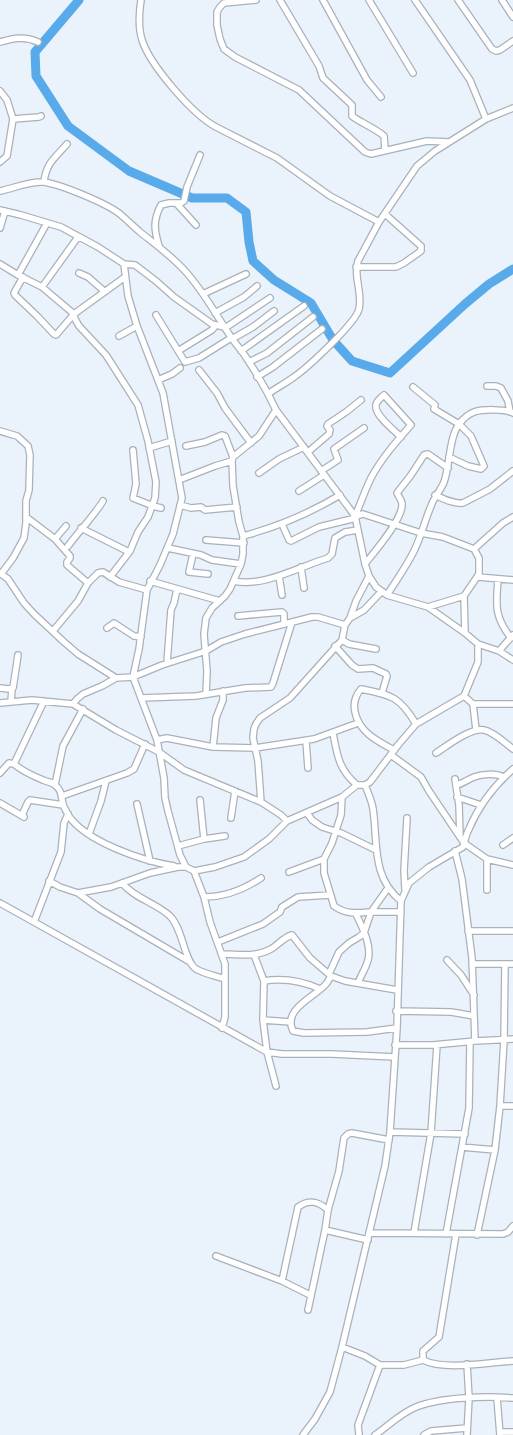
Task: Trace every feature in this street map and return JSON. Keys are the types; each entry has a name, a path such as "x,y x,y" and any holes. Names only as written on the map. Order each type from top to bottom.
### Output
{"street":[{"path":"141,0 139,28 147,53 195,112 216,127 277,158 330,196 379,222"},
{"path":"256,0 224,4 220,7 217,12 217,25 224,49 235,57 299,90 365,152 371,154 427,141 449,142"},
{"path":"280,0 319,66 323,78 352,105 352,116 384,136 384,150"},
{"path":"322,0 367,80 381,97"},
{"path":"369,0 412,73"},
{"path":"414,0 470,80 486,119"},
{"path":"458,0 492,49 496,51 500,50 513,41"},
{"path":"502,0 513,17"},
{"path":"0,42 21,37 31,38 38,42"},
{"path":"0,91 7,100 13,119 7,156 0,162"},
{"path":"268,394 295,377 330,346 353,321 359,311 360,305 356,267 379,222 417,166 435,151 486,119 513,108"},
{"path":"13,119 41,116"},
{"path":"44,182 45,171 48,166 67,144"},
{"path":"159,246 154,222 157,212 161,205 169,203 181,204 184,201 187,187 200,155"},
{"path":"0,191 25,183 44,182 68,190 102,203 119,213 159,246 186,271 203,294 249,362 276,410 355,517 369,576 376,587 387,595 428,607 478,644 499,651 513,660"},
{"path":"177,204 196,225"},
{"path":"0,228 3,211 60,227 98,247 124,264 134,265 156,281 174,297 212,324 224,327 244,317 270,298"},
{"path":"356,267 396,267 421,251 421,246 385,214"},
{"path":"47,223 21,276 14,295 54,334 58,334 74,314 125,277"},
{"path":"42,286 78,237"},
{"path":"0,264 42,286 74,314 79,326 106,355 138,405 156,482 155,498 148,517 138,532 129,552 110,577"},
{"path":"124,264 128,296 137,326 163,393 182,498 168,548 150,581 147,590 133,677 157,740 164,778 165,798 170,821 186,867"},
{"path":"79,273 88,277 104,291"},
{"path":"203,294 246,274"},
{"path":"215,313 244,297 257,286"},
{"path":"241,351 304,306"},
{"path":"156,315 184,361 187,362 199,358 253,327 274,311"},
{"path":"249,362 267,353 313,317"},
{"path":"178,351 212,330 216,325"},
{"path":"119,336 137,326"},
{"path":"257,377 273,367 322,329"},
{"path":"158,380 172,374 180,368"},
{"path":"199,370 217,393 225,408 251,443"},
{"path":"387,595 415,550 435,495 443,484 448,468 454,434 459,424 474,412 487,410 512,413 501,388 496,386 487,386"},
{"path":"413,387 434,405 434,409 459,424 471,436 484,466 481,469 468,466 449,457"},
{"path":"355,517 374,472 391,448 401,437 410,426 410,423 384,395 377,401 375,406 376,410 382,419 401,437"},
{"path":"259,473 279,459 306,449 329,434 330,430 327,426 328,424 361,400"},
{"path":"179,480 232,459 259,436 276,410"},
{"path":"299,491 338,460 334,449 364,428"},
{"path":"0,431 17,436 24,442 29,450 30,462 29,490 26,501 26,531 24,538 10,563 1,574 8,579 24,603 34,614 78,654 116,678"},
{"path":"186,446 205,442 222,435 225,436 232,459 233,486 244,543 241,564 230,589 212,608 206,618 204,634 206,651 206,694"},
{"path":"149,448 172,441"},
{"path":"133,450 136,484 133,498 161,508"},
{"path":"366,564 394,525 402,510 402,501 397,493 412,475 424,455 428,454 448,468"},
{"path":"435,495 451,502 463,503 490,489 513,471"},
{"path":"243,536 282,524 316,509 340,495"},
{"path":"68,546 81,528 94,515 103,501"},
{"path":"180,505 191,508 201,507 205,510 237,507"},
{"path":"282,524 291,541 319,527 363,514 421,533 444,537 474,549 479,558 480,570 478,577 464,596 428,607"},
{"path":"26,517 55,539 69,554 70,558 67,565 88,583"},
{"path":"474,549 503,523 512,519"},
{"path":"55,539 66,526"},
{"path":"81,528 129,552"},
{"path":"234,581 254,582 278,576 330,556 335,538 345,532 358,530"},
{"path":"206,540 244,543"},
{"path":"168,548 212,560 241,564"},
{"path":"193,554 189,572 208,574"},
{"path":"301,567 304,588"},
{"path":"53,631 78,601 88,583 99,572 103,572 119,582 147,590"},
{"path":"278,576 282,595"},
{"path":"262,802 258,761 254,748 254,729 260,718 290,698 342,640 345,625 350,618 356,601 369,576"},
{"path":"478,577 513,580"},
{"path":"498,579 496,601 498,615 501,624 512,636 499,651"},
{"path":"150,581 220,601"},
{"path":"167,664 171,610 177,589"},
{"path":"350,618 364,610 381,592"},
{"path":"464,596 465,633"},
{"path":"238,616 282,612 284,614 284,624"},
{"path":"73,704 77,698 83,694 116,678 133,677 206,651 221,642 233,638 292,622 318,617 345,625"},
{"path":"141,698 196,696 245,688 271,687 292,622"},
{"path":"107,628 114,623 134,636 140,637"},
{"path":"342,640 349,644 376,649"},
{"path":"0,773 9,763 14,764 34,776 55,785 62,796 63,805 68,814 89,834 119,851 150,861 178,867 186,867 194,871 215,867 244,857 269,839 287,821 342,796 358,785 365,785 370,782 416,724 464,696 478,662 478,644"},
{"path":"336,646 352,665 358,669 373,668 386,674 387,676 382,693"},
{"path":"11,701 18,654"},
{"path":"0,688 12,689"},
{"path":"416,724 402,703 382,693 361,689 358,692 354,701 358,723 363,730 421,777 464,843 487,859 513,865"},
{"path":"213,747 216,718 223,700 223,691"},
{"path":"464,696 473,704 513,704"},
{"path":"0,703 32,700 73,704 84,709 116,730 160,752 184,770 262,802 287,821"},
{"path":"14,764 44,702"},
{"path":"473,704 476,730"},
{"path":"55,785 63,746 84,709"},
{"path":"157,740 167,738 213,747 254,748 306,741 333,733 358,723"},
{"path":"436,753 476,730 484,730 491,733 513,749"},
{"path":"333,733 339,762 348,775 358,785"},
{"path":"306,741 308,768"},
{"path":"62,796 127,774 134,770 145,744"},
{"path":"303,1435 327,1399 342,1347 383,1180 390,1132 397,1028 396,1012 401,901 409,882 463,846 468,829 480,805 503,777 513,769"},
{"path":"460,837 455,782 462,784 473,777 495,775 503,777"},
{"path":"89,834 101,802 106,781"},
{"path":"365,785 373,804 376,850 382,876 388,888 401,901"},
{"path":"231,818 235,791"},
{"path":"342,796 341,815 332,844 324,859 324,873 334,906 338,909 356,914 371,912 401,912"},
{"path":"457,797 480,805"},
{"path":"0,803 23,816 30,800 63,805"},
{"path":"200,800 204,839"},
{"path":"137,804 150,861"},
{"path":"307,813 317,823 327,829 376,850"},
{"path":"34,922 61,852 64,823 68,814"},
{"path":"405,890 404,871 407,818"},
{"path":"178,846 204,839 225,836"},
{"path":"503,845 513,838"},
{"path":"446,1234 469,1108 474,1016 472,964 462,879 455,851"},
{"path":"289,872 324,859"},
{"path":"487,859 487,890"},
{"path":"78,893 101,889 150,873 178,867"},
{"path":"194,871 204,897 210,922 225,964 225,1017 222,1028"},
{"path":"204,897 215,897 236,892 260,878"},
{"path":"49,881 60,887 78,893 100,909 190,962 195,968 225,979"},
{"path":"122,883 126,889 161,909 171,917 178,927 190,962"},
{"path":"388,888 371,912 364,933 339,952 326,984 301,1004 294,1013 290,1025 293,1031 299,1032 367,1032 397,1028"},
{"path":"218,942 263,924 280,912 282,907 298,897 330,895"},
{"path":"0,903 267,1052 282,1054 332,1054 395,1057"},
{"path":"356,914 364,933 369,955 358,983"},
{"path":"468,931 513,931"},
{"path":"222,954 254,955 272,948 292,935 308,956 330,975 345,981 397,990"},
{"path":"254,955 264,980 263,1020 267,1052 276,1086"},
{"path":"447,960 461,975 474,995"},
{"path":"472,964 513,964"},
{"path":"477,1235 495,1150 500,1106 504,1040 504,964"},
{"path":"264,980 286,979 312,985 320,989"},
{"path":"396,1012 451,1012 474,1016"},
{"path":"263,1020 291,1022"},
{"path":"395,1045 437,1045 472,1041 513,1039"},
{"path":"414,1233 431,1133 437,1045"},
{"path":"500,1106 513,1106"},
{"path":"390,1132 465,1134"},
{"path":"308,1310 344,1138 348,1134 352,1133 389,1140"},
{"path":"462,1147 495,1150"},
{"path":"282,1281 298,1207 306,1202 314,1202 323,1205 328,1210"},
{"path":"369,1233 477,1235 503,1234 513,1228"},
{"path":"325,1230 368,1240"},
{"path":"423,1360 423,1351 439,1337 456,1234"},
{"path":"216,1256 282,1281 310,1295"},
{"path":"342,1347 365,1356 380,1365 404,1365 423,1360 428,1363 452,1366 513,1360"},
{"path":"467,1364 469,1398 467,1435"},
{"path":"359,1435 358,1425 380,1365"},
{"path":"375,1435 399,1417 416,1407 442,1401 469,1398 513,1398"},
{"path":"497,1398 500,1433 513,1432"},
{"path":"424,1435 431,1431 467,1428"}],"waterway":[{"path":"79,0 35,52 36,76 68,126 129,171 192,198 227,198 246,212 249,242 253,261 274,280 311,303 333,340 352,361 390,373 465,304 489,284 513,269"}]}
